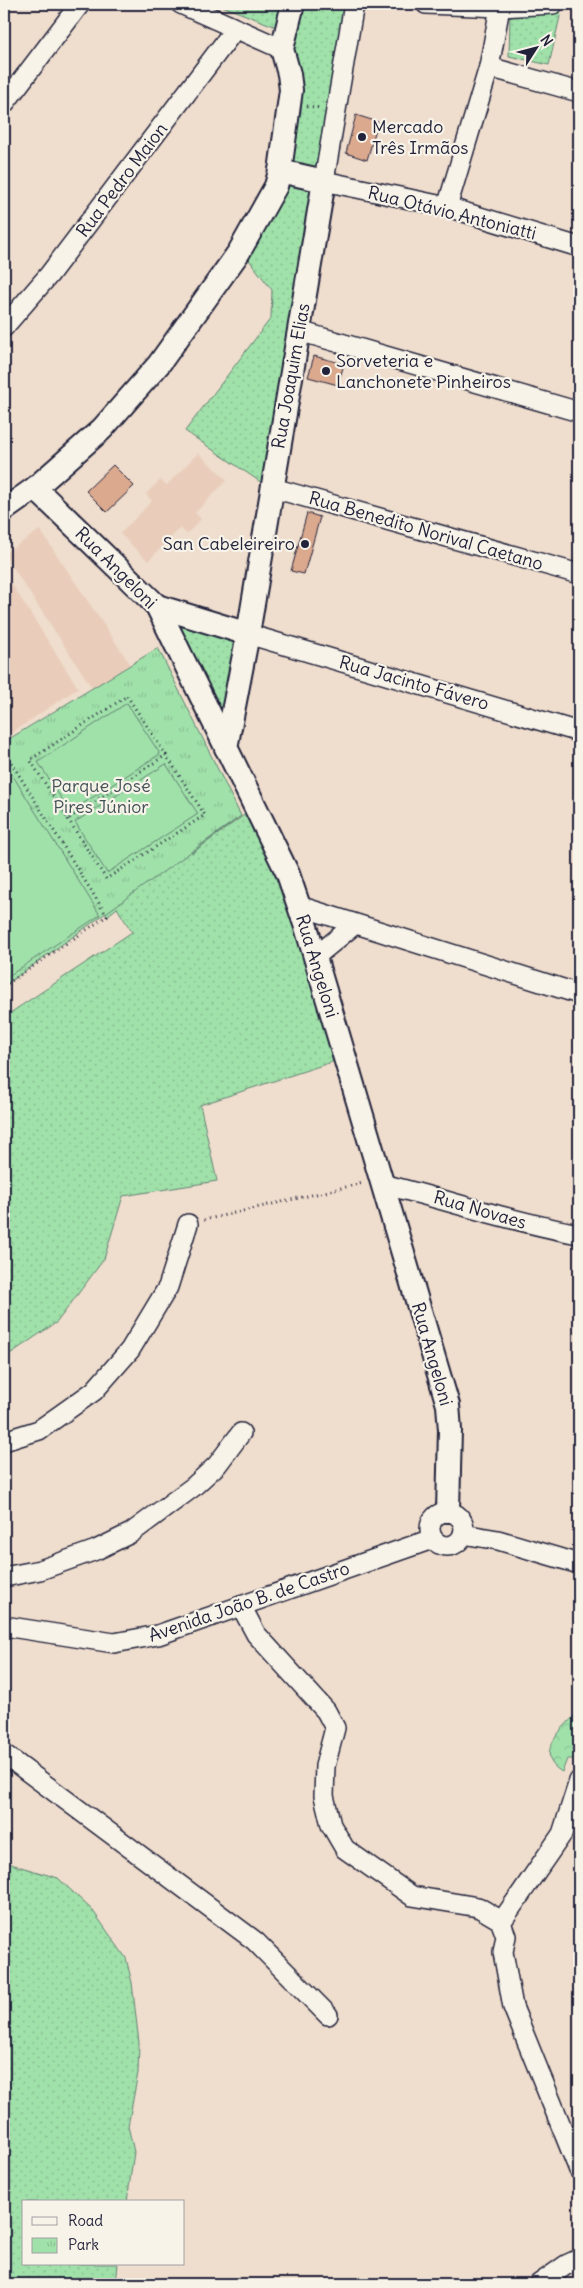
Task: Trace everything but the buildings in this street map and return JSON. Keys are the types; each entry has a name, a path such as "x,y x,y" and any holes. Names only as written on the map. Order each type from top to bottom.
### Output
{"street":[{"path":"4,104 80,4"},
{"path":"181,4 282,48"},
{"path":"4,510 35,488 102,429 160,364 239,252 276,186 289,104 290,74 282,48 294,4"},
{"name":"Rua Joaquim Elias","path":"226,748 248,634 354,4"},
{"path":"426,4 500,8 553,4"},
{"path":"447,207 490,67 500,8"},
{"name":"Rua Pedro Maion","path":"4,327 49,275 236,29"},
{"path":"490,67 579,92"},
{"path":"281,163 324,181"},
{"name":"Rua Otávio Antoniatti","path":"324,181 447,207 579,246"},
{"path":"299,331 579,412"},
{"name":"Rua Angeloni","path":"35,488 157,606 288,874 315,957 448,1405 450,1430 448,1511"},
{"name":"Rua Benedito Norival Caetano","path":"273,488 579,574"},
{"path":"157,606 248,634"},
{"name":"Rua Jacinto Fávero","path":"248,634 579,732"},
{"path":"299,906 354,925 579,994"},
{"path":"315,957 354,925"},
{"name":"Rua Novaes","path":"381,1182 528,1225 579,1234"},
{"path":"4,1441 39,1430 78,1402 94,1390 130,1350 168,1286 188,1224"},
{"path":"4,1577 40,1570 96,1550 131,1533 194,1488 217,1465 241,1433"},
{"path":"448,1511 459,1516 464,1528 463,1534 460,1541 445,1546 432,1539 429,1526 431,1520 442,1512 448,1511"},
{"path":"463,1534 498,1540 579,1564"},
{"name":"Avenida João B. de Castro","path":"4,1626 114,1643 158,1635 432,1539"},
{"path":"241,1606 256,1634 326,1711 335,1728 326,1766 324,1796 331,1825 345,1849 412,1896 478,1907 500,1920 506,1936 503,1952 513,2007 579,2170"},
{"path":"4,1754 255,1941 328,2015"},
{"path":"500,1920 504,1918 562,1834 579,1781"},
{"path":"539,2284 566,2265 579,2259"}],"path":[{"path":"289,104 336,111"},
{"path":"127,696 204,816 106,879 68,819 30,760 127,696"},
{"path":"68,819 166,756"},
{"path":"4,762 9,759 107,916 4,986"},
{"path":"188,1224 381,1182"}],"shaded area":[{"path":"198,453 227,480 195,513 201,519 187,534 180,528 148,561 120,534 152,501 146,494 160,480 167,485"},
{"path":"40,530 130,664 93,689 4,554"},
{"path":"4,572 78,688 4,738"}],"green space":[{"path":"217,4 286,4 279,28"},
{"path":"300,4 350,4 321,177 286,167 287,49"},
{"path":"561,12 549,65 509,56 510,17"},
{"path":"282,175 319,184 268,487 185,431 271,318 272,290 243,252"},
{"path":"165,613 243,638 224,734"},
{"path":"158,648 208,760 241,816 192,853 247,813 280,876 307,972 338,1060 200,1105 217,1181 123,1196 104,1259 57,1322 4,1358 4,1017 132,932 117,908 107,916 9,759 4,755"},
{"name":"Parque José Pires Júnior","path":"158,648 241,816 4,986 4,742"},
{"path":"127,703 160,754 70,812 38,762"},
{"path":"166,764 198,814 107,873 75,822"},
{"path":"8,768 100,915 4,979 4,771"},
{"path":"579,1711 579,1759 567,1759 562,1772 553,1765 550,1749 559,1732"},
{"path":"4,1862 58,1878 93,1911 126,1958 132,1983 139,2043 138,2073 128,2126 134,2152 127,2200 22,2200 22,2266 118,2266 116,2284 4,2284"}],"place":[{"name":"Mercado Três Irmãos","path":"362,137"},
{"name":"Sorveteria e Lanchonete Pinheiros","path":"326,371"},
{"name":"San Cabeleireiro","path":"305,544"}]}
